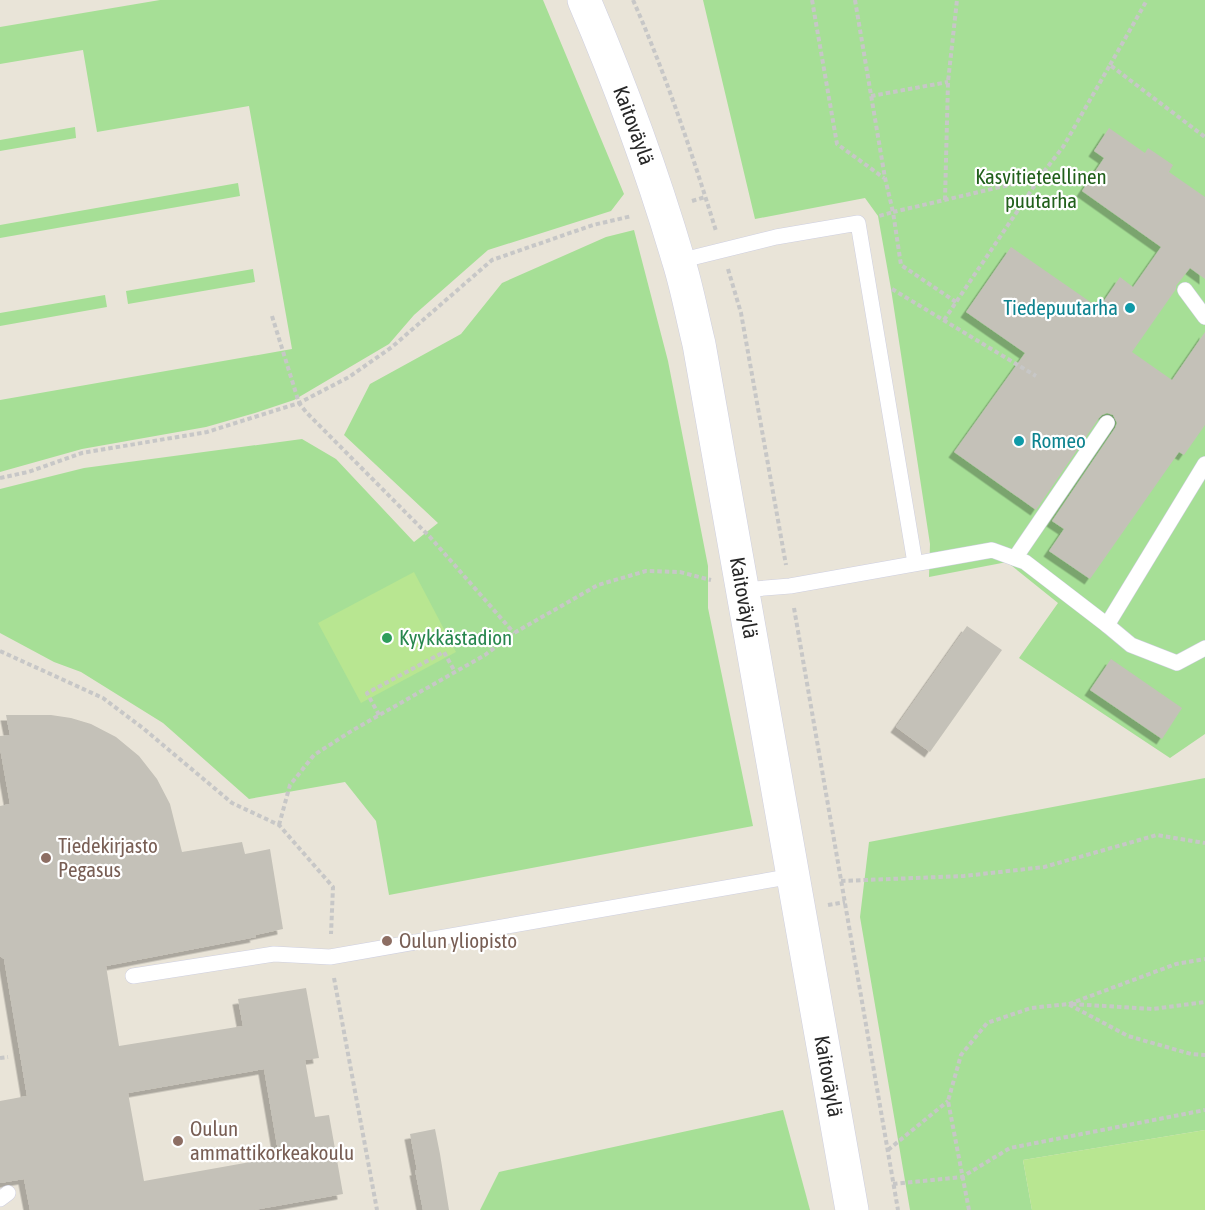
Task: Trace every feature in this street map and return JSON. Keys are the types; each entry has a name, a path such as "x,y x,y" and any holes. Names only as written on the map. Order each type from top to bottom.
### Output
{"street":[{"name":"Kaitoväylä","path":"584,0 628,108 679,261 699,344 852,1210"}],"lane":[{"path":"679,261 776,237 858,223 915,563"},
{"path":"1185,290 1205,317"},
{"path":"1015,558 1107,423"},
{"path":"1107,625 1204,468"},
{"path":"742,590 790,586 992,550 1025,562 1131,645 1177,663 1205,648"},
{"path":"133,976 274,954 330,957 793,876"}],"path":[{"path":"812,0 837,144 885,178"},
{"path":"855,0 901,265 956,302"},
{"path":"945,200 948,81 957,0"},
{"path":"944,320 1039,178 1063,147 1147,0"},
{"path":"1110,65 1205,137"},
{"path":"871,96 948,81"},
{"path":"872,216 1039,178"},
{"path":"0,478 28,472 82,453 207,432 300,403 349,377 392,346 492,260 593,225"},
{"path":"867,276 1036,376"},
{"path":"272,316 300,403 306,412 430,537 514,633"},
{"path":"279,825 290,785 314,755 353,730 485,656 514,633 598,585 646,571 680,572 742,590"},
{"path":"0,651 103,698 144,729 232,803 279,825 333,887 330,957 377,1210"},
{"path":"379,715 367,693 444,652 455,672"},
{"path":"841,881 964,876 1044,867 1157,836 1205,843"},
{"path":"1068,1004 1176,964 1205,958"},
{"path":"969,1210 948,1101 961,1055 987,1023 1031,1008 1068,1004 1153,1009 1205,1002"},
{"path":"1068,1004 1128,1036 1191,1054 1205,1055"},
{"path":"0,1058 8,1057"},
{"path":"888,1150 948,1101"},
{"path":"893,1184 962,1177 1010,1148 1205,1110"}],"green space":[{"path":"160,0 543,0 624,194 611,211 488,250 414,315 389,344 294,400 206,427 82,449 0,472 0,400 292,349 249,106 97,132 83,50 0,64 0,27"},
{"name":"Kasvitieteellinen puutarha","path":"703,0 1205,0 1205,734 1170,758 1019,658 1058,603 1007,562 929,577 930,544 878,216 865,198 755,219"},
{"path":"75,127 76,138 0,151 0,140"},
{"path":"238,183 240,196 0,238 0,225"},
{"path":"634,230 668,361 708,566 708,608 753,826 389,895 376,821 345,782 249,799 163,723 81,672 54,662 0,633 0,489 84,468 302,439 336,459 414,542 438,523 344,435 370,384 461,334 502,283 606,237"},
{"path":"253,269 255,282 128,304 126,291"},
{"path":"105,295 107,307 0,326 0,313"},
{"name":"Kyykkästadion","path":"414,572 456,652 361,703 318,623"},
{"path":"1205,778 1205,1130 1023,1160 1032,1210 910,1210 860,917 869,842"},
{"path":"783,1110 810,1210 480,1210 499,1172"},
{"path":"1205,1130 1205,1210 1032,1210 1023,1160"}],"building":[{"path":"1109,128 1145,153 1148,148 1173,165 1169,172 1205,197 1205,279 1190,268 1132,352 1172,380 1205,332 1205,425 1184,455 1179,452 1090,579 1049,551 1064,529 1052,521 1115,428 1117,423 1113,415 1107,413 1099,418 1036,510 954,452 1025,353 966,312 1011,247 1099,308 1120,277 1133,287 1161,247 1082,191 1104,158 1094,151"},
{"path":"967,626 1002,650 930,752 896,727"},
{"path":"1111,659 1182,708 1162,739 1090,690"},
{"path":"6,715 51,715 91,724 116,737 139,756 157,779 170,804 182,852 242,842 245,854 270,849 283,929 255,935 256,937 106,966 119,1046 243,1026 238,999 306,988 319,1058 305,1060 315,1117 329,1115 343,1194 254,1210 30,1210 24,1179 0,1183 0,1101 27,1096 4,959 0,956 0,806 10,804 0,736 10,735","holes":["264,1069 279,1157 144,1181 128,1093"]},
{"path":"435,1129 449,1210 423,1210 415,1170 417,1170 410,1134"}],"place":[{"name":"Tiedepuutarha","path":"1130,308"},
{"name":"Romeo","path":"1019,441"},
{"name":"Kyykkästadion","path":"387,638"},
{"name":"Tiedekirjasto Pegasus","path":"46,858"},
{"name":"Oulun yliopisto","path":"387,941"},
{"name":"Oulun ammattikorkeakoulu","path":"178,1141"}]}
